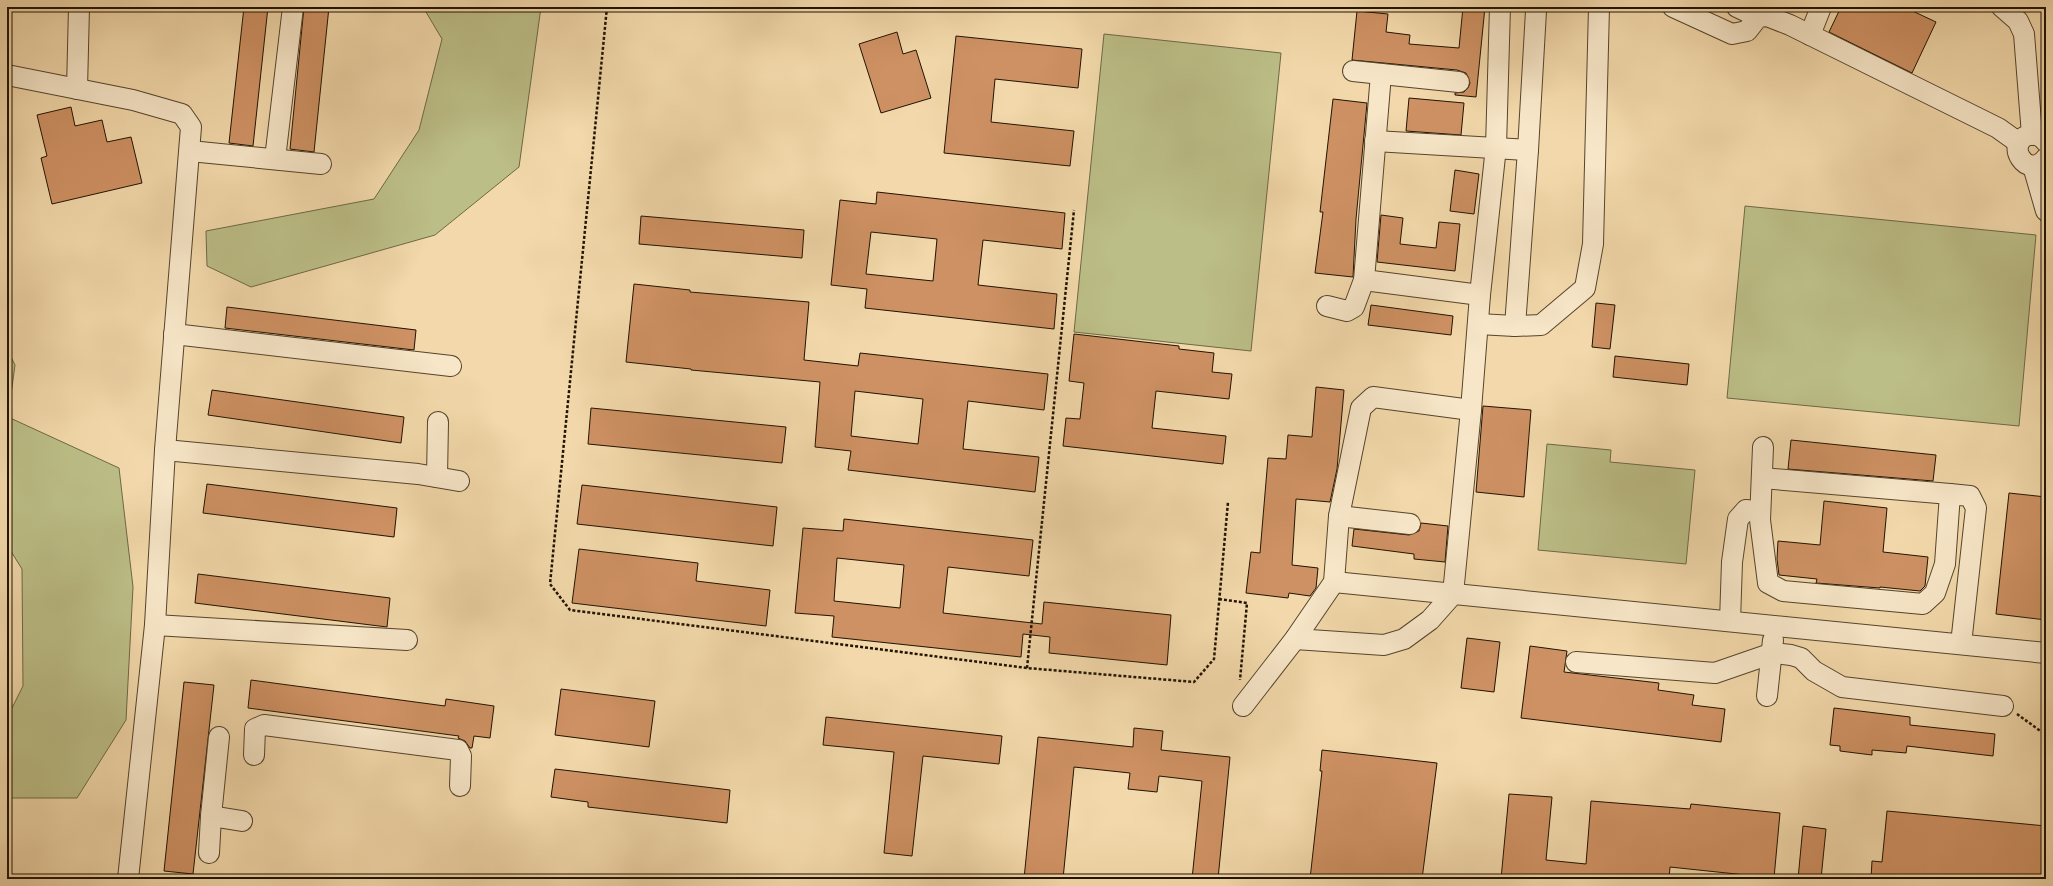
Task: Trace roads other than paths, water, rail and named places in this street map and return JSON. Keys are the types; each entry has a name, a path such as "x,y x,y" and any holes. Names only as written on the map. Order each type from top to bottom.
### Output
{"lane":[{"path":"77,88 78,7"},
{"path":"275,159 293,7"},
{"path":"1295,639 1384,645 1404,639 1430,620 1453,594 1471,410 1480,295 1496,148 1500,7"},
{"path":"1515,326 1528,150 1536,11 1534,7"},
{"path":"1478,324 1515,326 1541,324 1585,288 1594,244 1599,7"},
{"path":"1673,7 1732,34 1747,31 1758,17"},
{"path":"1737,7 1758,17 1768,16 1810,35 1998,128 2032,140"},
{"path":"1810,35 1821,7"},
{"path":"2002,7 2018,21 2024,34 2032,140"},
{"path":"1353,71 1459,82"},
{"path":"1327,306 1347,311 1354,307 1364,280 1381,74"},
{"path":"7,75 133,100 182,114 191,127 165,450 155,625 128,879"},
{"path":"2032,140 2018,153 2020,158 2028,165 2040,162 2046,211"},
{"path":"1375,141 1528,150"},
{"path":"190,152 321,164"},
{"path":"1364,280 1480,295"},
{"path":"174,334 451,366"},
{"path":"1243,706 1295,639 1334,582 1339,516 1361,408 1373,397 1471,410"},
{"path":"437,477 438,422"},
{"path":"1763,447 1760,512 1768,583 1783,591 1923,604 1935,593 1945,564 1950,494"},
{"path":"165,450 459,480"},
{"path":"1762,478 1970,496 1976,508 1961,644"},
{"path":"1730,621 1732,562 1738,519 1746,510 1760,512"},
{"path":"1339,516 1410,524"},
{"path":"1334,582 2046,653"},
{"path":"155,625 407,640"},
{"path":"1767,696 1774,626"},
{"path":"1576,662 1715,673 1772,653 1791,655 1801,658 1814,671 1842,687 2003,706"},
{"path":"254,755 255,729 264,725 458,750 461,756 460,786"},
{"path":"209,853 219,737"},
{"path":"212,816 242,821"}]}
